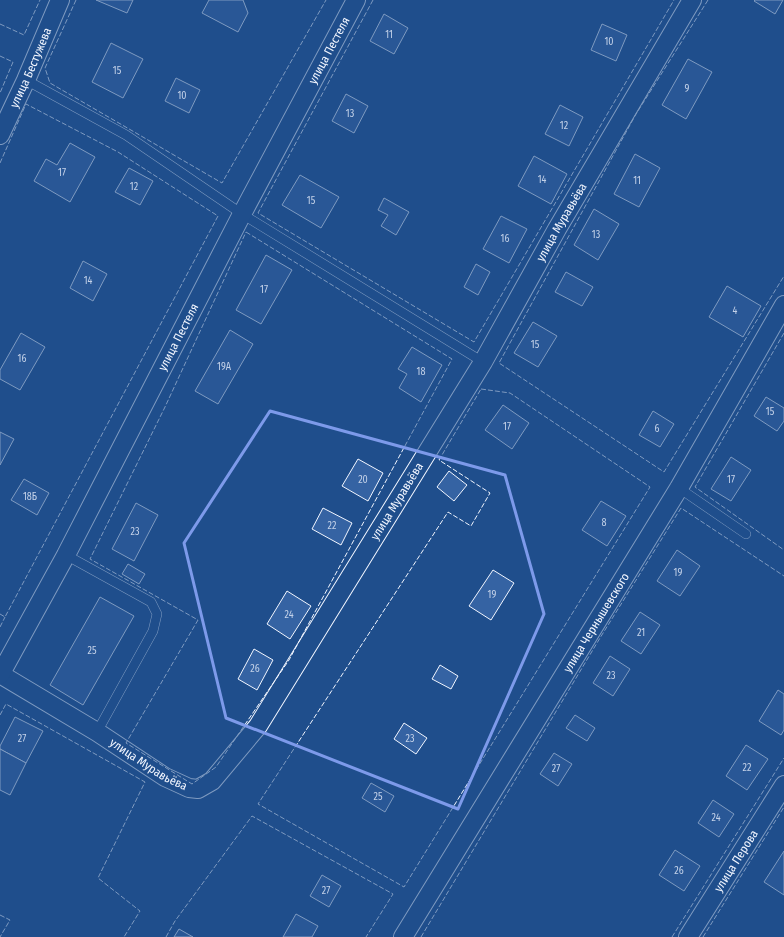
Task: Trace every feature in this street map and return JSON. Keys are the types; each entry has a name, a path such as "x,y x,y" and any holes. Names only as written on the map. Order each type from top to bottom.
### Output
{"street":[{"name":"улица Бестужева","path":"0,136 60,0"},
{"name":"улица Пестеля","path":"0,674 66,555 242,214 356,0"},
{"name":"улица Муравьёва","path":"0,674 97,732 165,777 189,788 198,789 212,781 258,726 483,362 558,228 692,0"},
{"name":"улица Чернышевского","path":"403,937 679,488 784,305"},
{"name":"улица Перова","path":"688,937 784,785"}],"lane":[{"path":"26,80 126,135 242,214 483,362"},
{"path":"679,488 746,534"},
{"path":"66,555 151,602 157,614 152,631 97,732"}],"highlighted area":[{"path":"270,411 505,475 544,614 458,809 226,718 184,543"}],"building":[{"path":"96,0 133,0 127,13"},
{"path":"209,0 243,0 248,13 238,32 202,13"},
{"path":"783,0 775,14 754,1"},
{"path":"384,14 408,28 394,54 370,41"},
{"path":"602,24 627,35 616,61 591,50"},
{"path":"111,43 143,59 123,98 92,82"},
{"path":"688,59 712,72 686,119 662,105"},
{"path":"176,78 200,90 189,113 165,101"},
{"path":"346,94 368,106 354,133 332,121"},
{"path":"560,105 583,117 569,146 545,134"},
{"path":"70,143 95,157 70,202 34,181 46,159 57,165"},
{"path":"635,154 660,168 639,207 614,194"},
{"path":"534,156 567,174 551,204 518,186"},
{"path":"129,168 153,181 140,205 115,192"},
{"path":"300,175 339,197 321,228 282,205"},
{"path":"384,198 409,212 396,235 381,226 388,215 378,210"},
{"path":"594,209 619,224 598,260 574,245"},
{"path":"501,216 527,229 509,263 483,249"},
{"path":"266,255 292,270 261,324 236,310"},
{"path":"83,261 107,274 93,301 70,288"},
{"path":"476,264 490,272 478,295 464,287"},
{"path":"566,272 593,287 582,306 555,292"},
{"path":"727,286 761,306 743,337 709,317"},
{"path":"533,322 557,336 538,367 514,353"},
{"path":"230,330 253,344 218,404 195,391"},
{"path":"21,333 45,347 20,390 0,379 0,370"},
{"path":"412,347 442,365 421,402 399,388 407,374 398,369"},
{"path":"766,397 784,408 784,421 777,431 754,416"},
{"path":"503,405 529,423 512,449 485,430"},
{"path":"653,411 674,424 660,447 639,435"},
{"path":"0,432 14,439 0,465"},
{"path":"731,457 751,470 731,501 711,489"},
{"path":"358,459 383,473 368,501 342,486"},
{"path":"449,471 467,485 454,501 437,487"},
{"path":"24,479 49,493 37,515 11,500"},
{"path":"601,501 626,516 607,546 582,530"},
{"path":"136,503 158,515 134,561 112,549"},
{"path":"323,508 352,523 341,545 312,529"},
{"path":"677,550 700,566 680,596 657,581"},
{"path":"128,564 145,574 139,584 122,574"},
{"path":"493,570 514,583 491,620 469,606"},
{"path":"287,591 311,606 290,639 267,624"},
{"path":"100,597 134,616 83,705 50,685"},
{"path":"640,612 660,625 641,654 621,641"},
{"path":"254,649 273,660 257,690 238,679"},
{"path":"610,656 630,669 613,696 593,683"},
{"path":"440,665 458,676 451,689 432,679"},
{"path":"778,690 784,694 784,730 781,735 759,721"},
{"path":"575,715 595,728 587,741 566,728"},
{"path":"15,717 43,731 26,763 0,749 0,746"},
{"path":"404,723 427,738 416,754 394,739"},
{"path":"746,745 768,759 747,790 726,776"},
{"path":"0,749 26,763 10,795 0,790"},
{"path":"554,753 572,764 558,786 540,774"},
{"path":"371,783 394,796 385,812 362,798"},
{"path":"713,800 734,814 719,837 698,823"},
{"path":"675,850 700,866 684,891 659,875"},
{"path":"784,851 784,895 764,882"},
{"path":"322,875 341,886 329,907 310,896"},
{"path":"296,914 318,926 312,937 283,937"},
{"path":"179,929 193,937 174,937"}],"fence":[{"path":"0,24 24,35 40,0"},
{"path":"76,0 45,68 50,83 222,183 326,0"},
{"path":"373,0 258,213 474,342 674,0"},
{"path":"708,0 636,114 499,363 664,472 784,276"},
{"path":"0,56 13,62 0,93"},
{"path":"0,163 26,104 118,152 218,216 5,617 0,614"},
{"path":"246,232 452,359 289,660 216,767 192,784 126,743 198,620 90,559 165,407 246,232"},
{"path":"784,333 695,487 784,550"},
{"path":"481,389 510,393 650,487 404,887 258,804 448,512 471,526 490,493 439,460 481,389"},
{"path":"421,937 600,638 681,508 784,576"},
{"path":"0,627 5,617"},
{"path":"0,715 6,704 145,782 98,878 140,911 124,937"},
{"path":"672,937 784,758"},
{"path":"703,937 784,807"},
{"path":"166,937 175,921 252,816 393,894 366,937"},
{"path":"0,915 10,920 0,937"}]}
